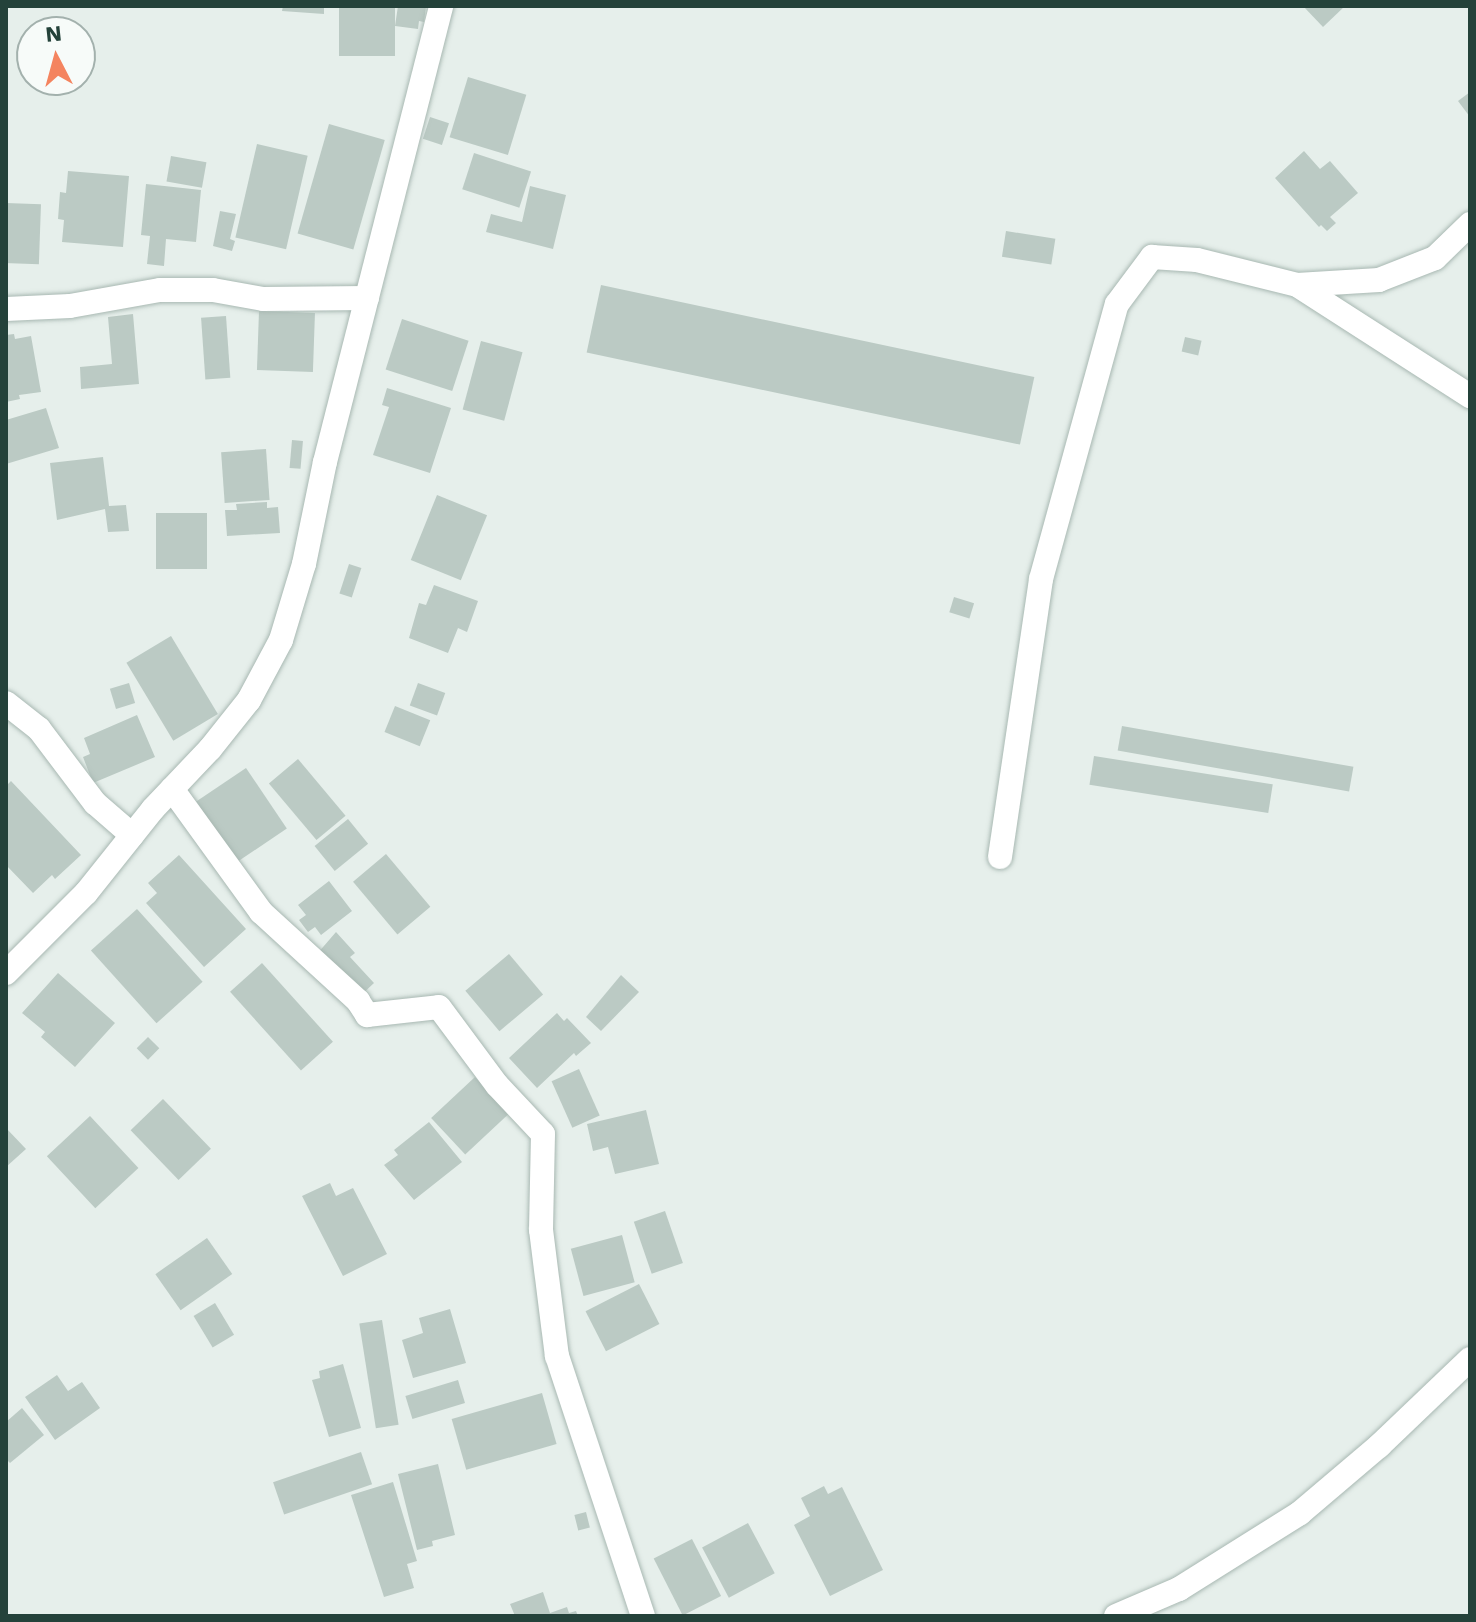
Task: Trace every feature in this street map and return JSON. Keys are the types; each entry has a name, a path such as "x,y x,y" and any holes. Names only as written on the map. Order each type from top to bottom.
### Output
{"street":[{"path":"6,973 86,893 249,700 281,640 304,564 441,6"},
{"path":"1000,857 1041,579 1117,304 1152,257 1197,260 1297,285 1379,280 1435,258 1470,224"},
{"path":"1297,285 1470,396"},
{"path":"6,309 70,306 160,290 213,290 263,299 367,298"},
{"path":"6,703 39,729 95,803 132,835"},
{"path":"172,789 261,912 358,1001 367,1015 439,1007 497,1085 543,1134 541,1230 557,1356 643,1616"},
{"path":"1116,1616 1179,1589 1300,1513 1379,1446 1470,1359"}],"building":[{"path":"283,6 324,6 324,14 282,11"},
{"path":"339,6 395,6 395,56 339,56"},
{"path":"398,6 426,6 424,22 419,21 418,29 395,26"},
{"path":"1303,6 1345,6 1323,27"},
{"path":"468,77 526,95 508,155 450,137"},
{"path":"1470,92 1470,117 1458,101"},
{"path":"430,117 449,123 442,145 423,139"},
{"path":"329,124 385,140 353,250 298,234"},
{"path":"257,144 308,156 286,249 235,238"},
{"path":"1304,151 1320,169 1330,161 1358,193 1330,217 1336,223 1327,231 1321,225 1319,227 1275,178"},
{"path":"474,153 531,172 519,208 462,189"},
{"path":"171,156 206,162 202,188 166,182"},
{"path":"68,171 129,176 123,247 62,242 64,220 58,219 60,192 66,193"},
{"path":"146,184 201,190 196,242 166,239 164,266 147,264 150,236 141,235"},
{"path":"530,186 566,195 553,249 486,232 491,214 522,222"},
{"path":"6,203 41,204 39,264 6,263"},
{"path":"220,211 236,214 230,239 235,241 232,251 213,246"},
{"path":"1006,231 1055,239 1051,265 1002,257"},
{"path":"601,285 1034,377 1020,445 587,352"},
{"path":"259,311 315,313 313,372 257,370"},
{"path":"133,314 139,384 81,389 80,367 112,364 108,317"},
{"path":"226,316 230,378 205,380 201,318"},
{"path":"402,319 469,341 452,391 386,369"},
{"path":"14,334 15,339 31,336 41,392 19,395 20,399 6,402 6,335"},
{"path":"1185,337 1202,341 1198,355 1182,352"},
{"path":"481,341 523,352 504,421 463,410"},
{"path":"387,388 451,408 430,473 373,455 389,407 382,405"},
{"path":"46,408 59,448 6,464 6,420"},
{"path":"292,440 303,441 301,469 290,468"},
{"path":"266,449 270,500 225,503 221,452"},
{"path":"103,457 109,506 126,505 129,531 108,532 105,509 57,520 50,463"},
{"path":"437,495 487,515 461,580 411,560"},
{"path":"267,502 267,508 278,507 280,533 227,536 225,510 237,510 236,504"},
{"path":"156,513 207,513 207,569 156,569"},
{"path":"349,564 361,568 352,597 339,593"},
{"path":"434,585 478,601 467,632 458,628 448,653 409,638 419,603 426,605"},
{"path":"954,597 974,603 969,618 949,612"},
{"path":"171,636 218,714 173,741 126,663"},
{"path":"129,683 135,703 116,709 110,689"},
{"path":"418,683 445,693 437,715 410,706"},
{"path":"395,706 430,720 420,746 385,732"},
{"path":"137,715 155,757 93,783 83,757 90,754 84,738"},
{"path":"1122,726 1353,767 1349,791 1118,751"},
{"path":"1094,756 1273,784 1268,813 1089,785"},
{"path":"298,759 346,816 316,840 269,783"},
{"path":"246,768 287,829 237,862 196,802"},
{"path":"11,781 81,855 55,879 52,875 33,893 6,865 6,786"},
{"path":"348,819 368,844 335,871 315,846"},
{"path":"386,854 430,907 397,934 353,882"},
{"path":"179,855 246,929 204,967 146,903 157,893 148,883"},
{"path":"329,881 352,911 321,935 315,927 308,932 299,920 306,915 298,905"},
{"path":"137,909 203,982 156,1023 91,950"},
{"path":"336,932 355,953 350,957 374,983 358,998 317,954"},
{"path":"509,954 543,995 499,1031 465,991"},
{"path":"262,963 333,1042 301,1071 230,992"},
{"path":"58,973 115,1023 75,1067 41,1037 45,1032 22,1013"},
{"path":"621,975 639,992 601,1031 586,1017"},
{"path":"557,1013 564,1021 567,1018 591,1043 576,1056 574,1053 537,1088 509,1058"},
{"path":"148,1037 159,1048 148,1060 137,1048"},
{"path":"579,1069 600,1116 572,1128 552,1081"},
{"path":"475,1077 509,1114 465,1154 431,1118"},
{"path":"163,1099 211,1149 179,1180 131,1130"},
{"path":"646,1110 659,1164 615,1174 608,1147 593,1151 587,1124"},
{"path":"90,1116 138,1168 95,1208 47,1156"},
{"path":"429,1122 462,1162 414,1200 384,1165 398,1155 394,1150"},
{"path":"6,1128 26,1149 6,1167"},
{"path":"330,1183 336,1196 353,1188 387,1254 343,1276 302,1196"},
{"path":"665,1211 683,1263 652,1274 634,1222"},
{"path":"622,1235 635,1282 583,1296 571,1249"},
{"path":"207,1238 232,1274 181,1310 155,1274"},
{"path":"639,1284 659,1324 606,1351 586,1311"},
{"path":"215,1303 234,1335 213,1348 194,1316"},
{"path":"450,1309 466,1363 413,1378 402,1340 423,1333 419,1318"},
{"path":"382,1320 399,1425 376,1428 359,1324"},
{"path":"343,1364 361,1428 329,1437 312,1380 320,1378 319,1371"},
{"path":"57,1375 68,1391 82,1382 100,1408 55,1440 25,1397"},
{"path":"458,1380 465,1403 412,1419 405,1396"},
{"path":"542,1393 557,1444 466,1470 452,1419"},
{"path":"22,1408 44,1435 10,1463 6,1459 6,1422"},
{"path":"361,1452 372,1484 284,1514 273,1482"},
{"path":"438,1464 455,1535 432,1541 433,1546 417,1550 398,1474"},
{"path":"393,1482 417,1561 407,1564 414,1588 384,1597 351,1495"},
{"path":"824,1486 828,1494 842,1487 883,1570 830,1596 794,1525 810,1516 801,1498"},
{"path":"586,1512 590,1528 578,1530 574,1515"},
{"path":"748,1523 775,1573 729,1598 702,1547"},
{"path":"692,1539 721,1596 683,1616 654,1559"},
{"path":"543,1592 550,1613 567,1607 569,1613 576,1611 578,1616 515,1616 510,1604"}]}
